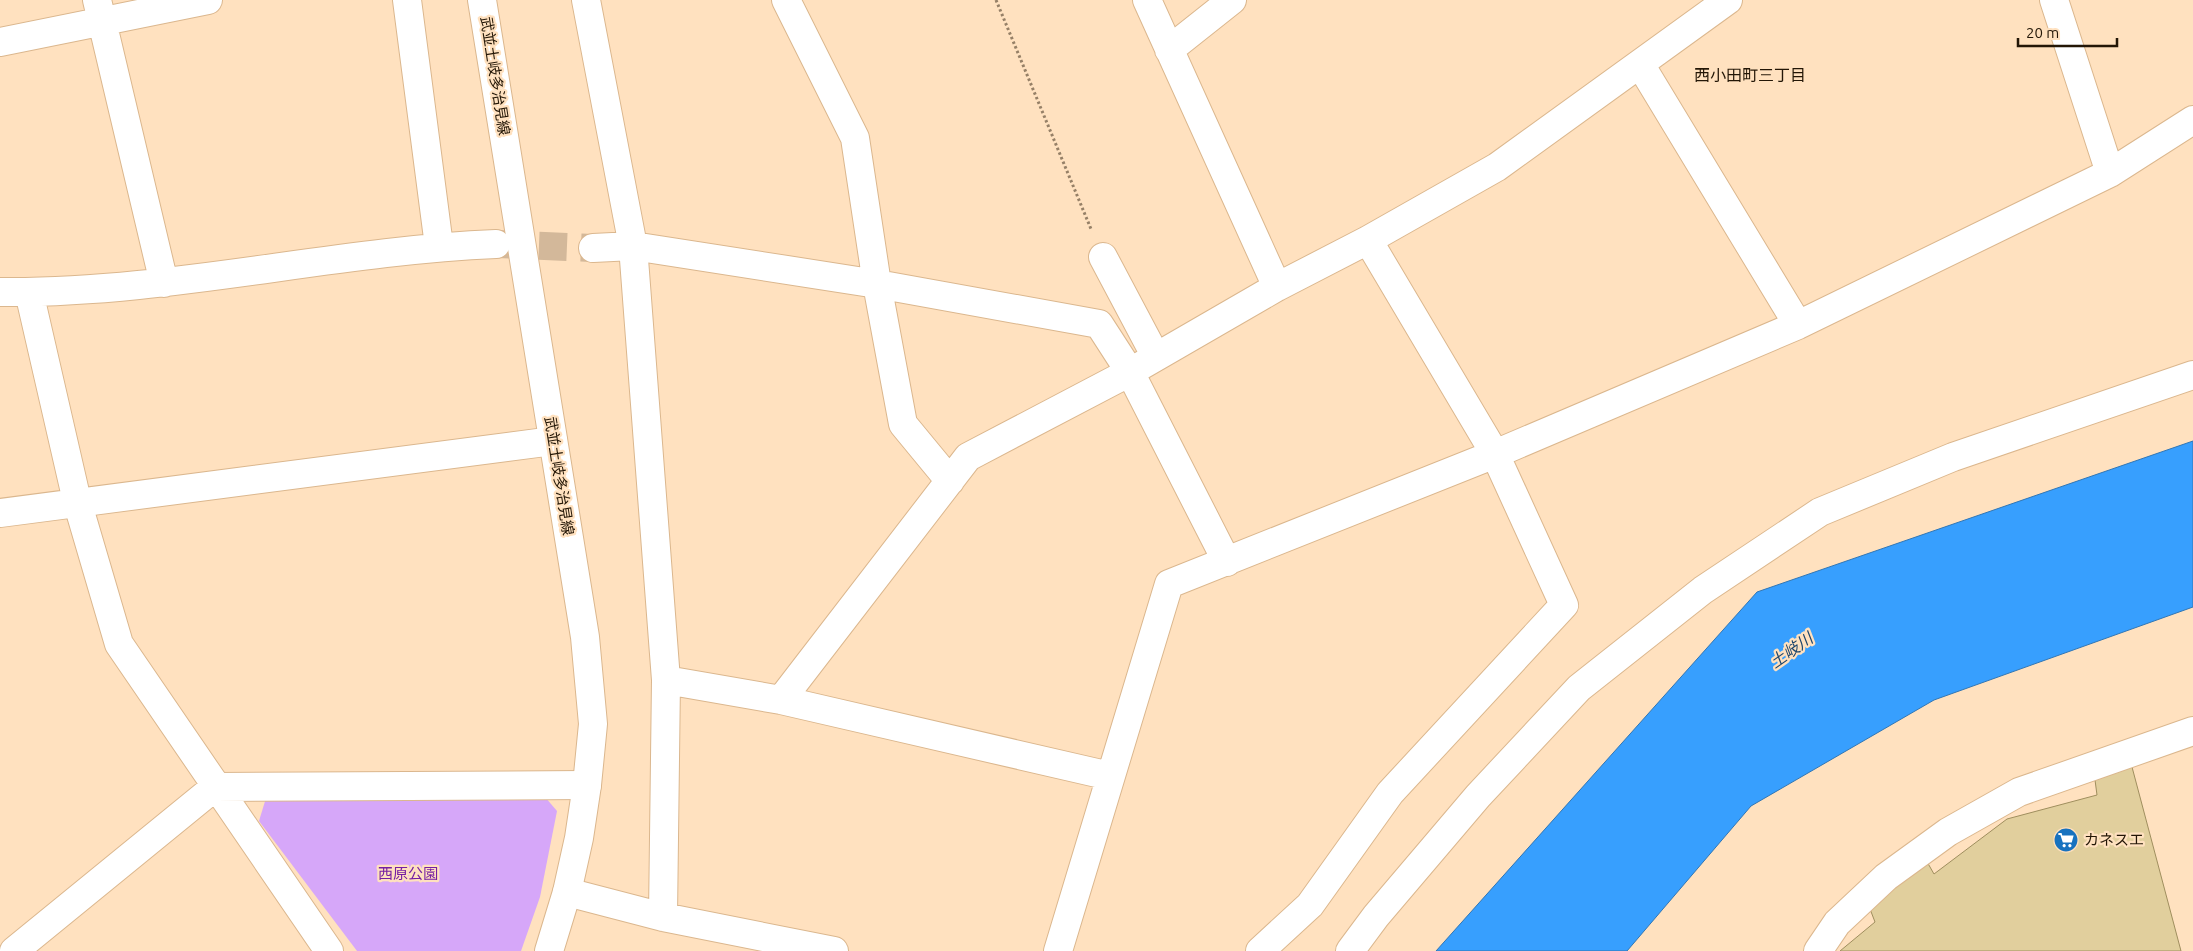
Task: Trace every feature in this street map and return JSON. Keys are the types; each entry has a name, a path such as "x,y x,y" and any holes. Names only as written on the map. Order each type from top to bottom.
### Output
{"street":[{"path":"0,42 100,11 208,0"},
{"path":"407,0 439,246"},
{"name":"武並土岐多治見線","path":"482,0 587,657 593,724 579,838 567,892 549,951"},
{"path":"586,0 633,246 666,680 663,917"},
{"path":"786,0 855,138 877,284 902,424 950,481"},
{"path":"1148,0 1277,287"},
{"path":"1169,50 1232,0"},
{"path":"781,700 968,457 1130,372 1277,287 1368,240 1497,167 1728,0"},
{"path":"2054,0 2110,174"},
{"path":"100,11 164,283"},
{"path":"1640,64 1798,325"},
{"path":"1058,951 1169,584 1495,454 1798,325 2110,174 2193,120"},
{"path":"1260,951 1310,905 1390,792 1564,605 1495,454 1368,240"},
{"path":"0,292 29,292 164,283 439,246 496,244"},
{"path":"592,248 633,246 877,284 1099,324 1130,372 1227,562"},
{"path":"1103,257 1156,357"},
{"path":"29,292 77,502 119,644 215,787 329,951"},
{"path":"1350,951 1376,916 1478,796 1579,688 1703,590 1820,512 1953,457 2193,374"},
{"path":"0,513 553,440"},
{"path":"666,680 781,700 1110,776"},
{"path":"1818,951 1837,923 1886,877 1956,828 2019,792 2193,731"},
{"path":"14,951 215,787 587,785"},
{"path":"567,892 663,917 834,951"}],"path":[{"path":"996,0 1103,257"}],"green space":[{"name":"西原公園","path":"545,797 557,811 540,897 521,951 357,951 259,821 266,798"}],"water":[{"name":"土岐川","path":"2193,441 2193,607 1934,700 1751,806 1627,951 1436,951 1757,592"}],"building":[{"name":"カネスエ","path":"2132,767 2181,951 1840,951 1875,922 1870,909 1926,860 1934,874 2007,819 2097,795 2095,780"}],"tunnel":[{"path":"497,244 593,248"}],"place":[{"name":"カネスエ","path":"2066,840"}],"district":[{"name":"西小田町三丁目","path":"1750,75"}]}
